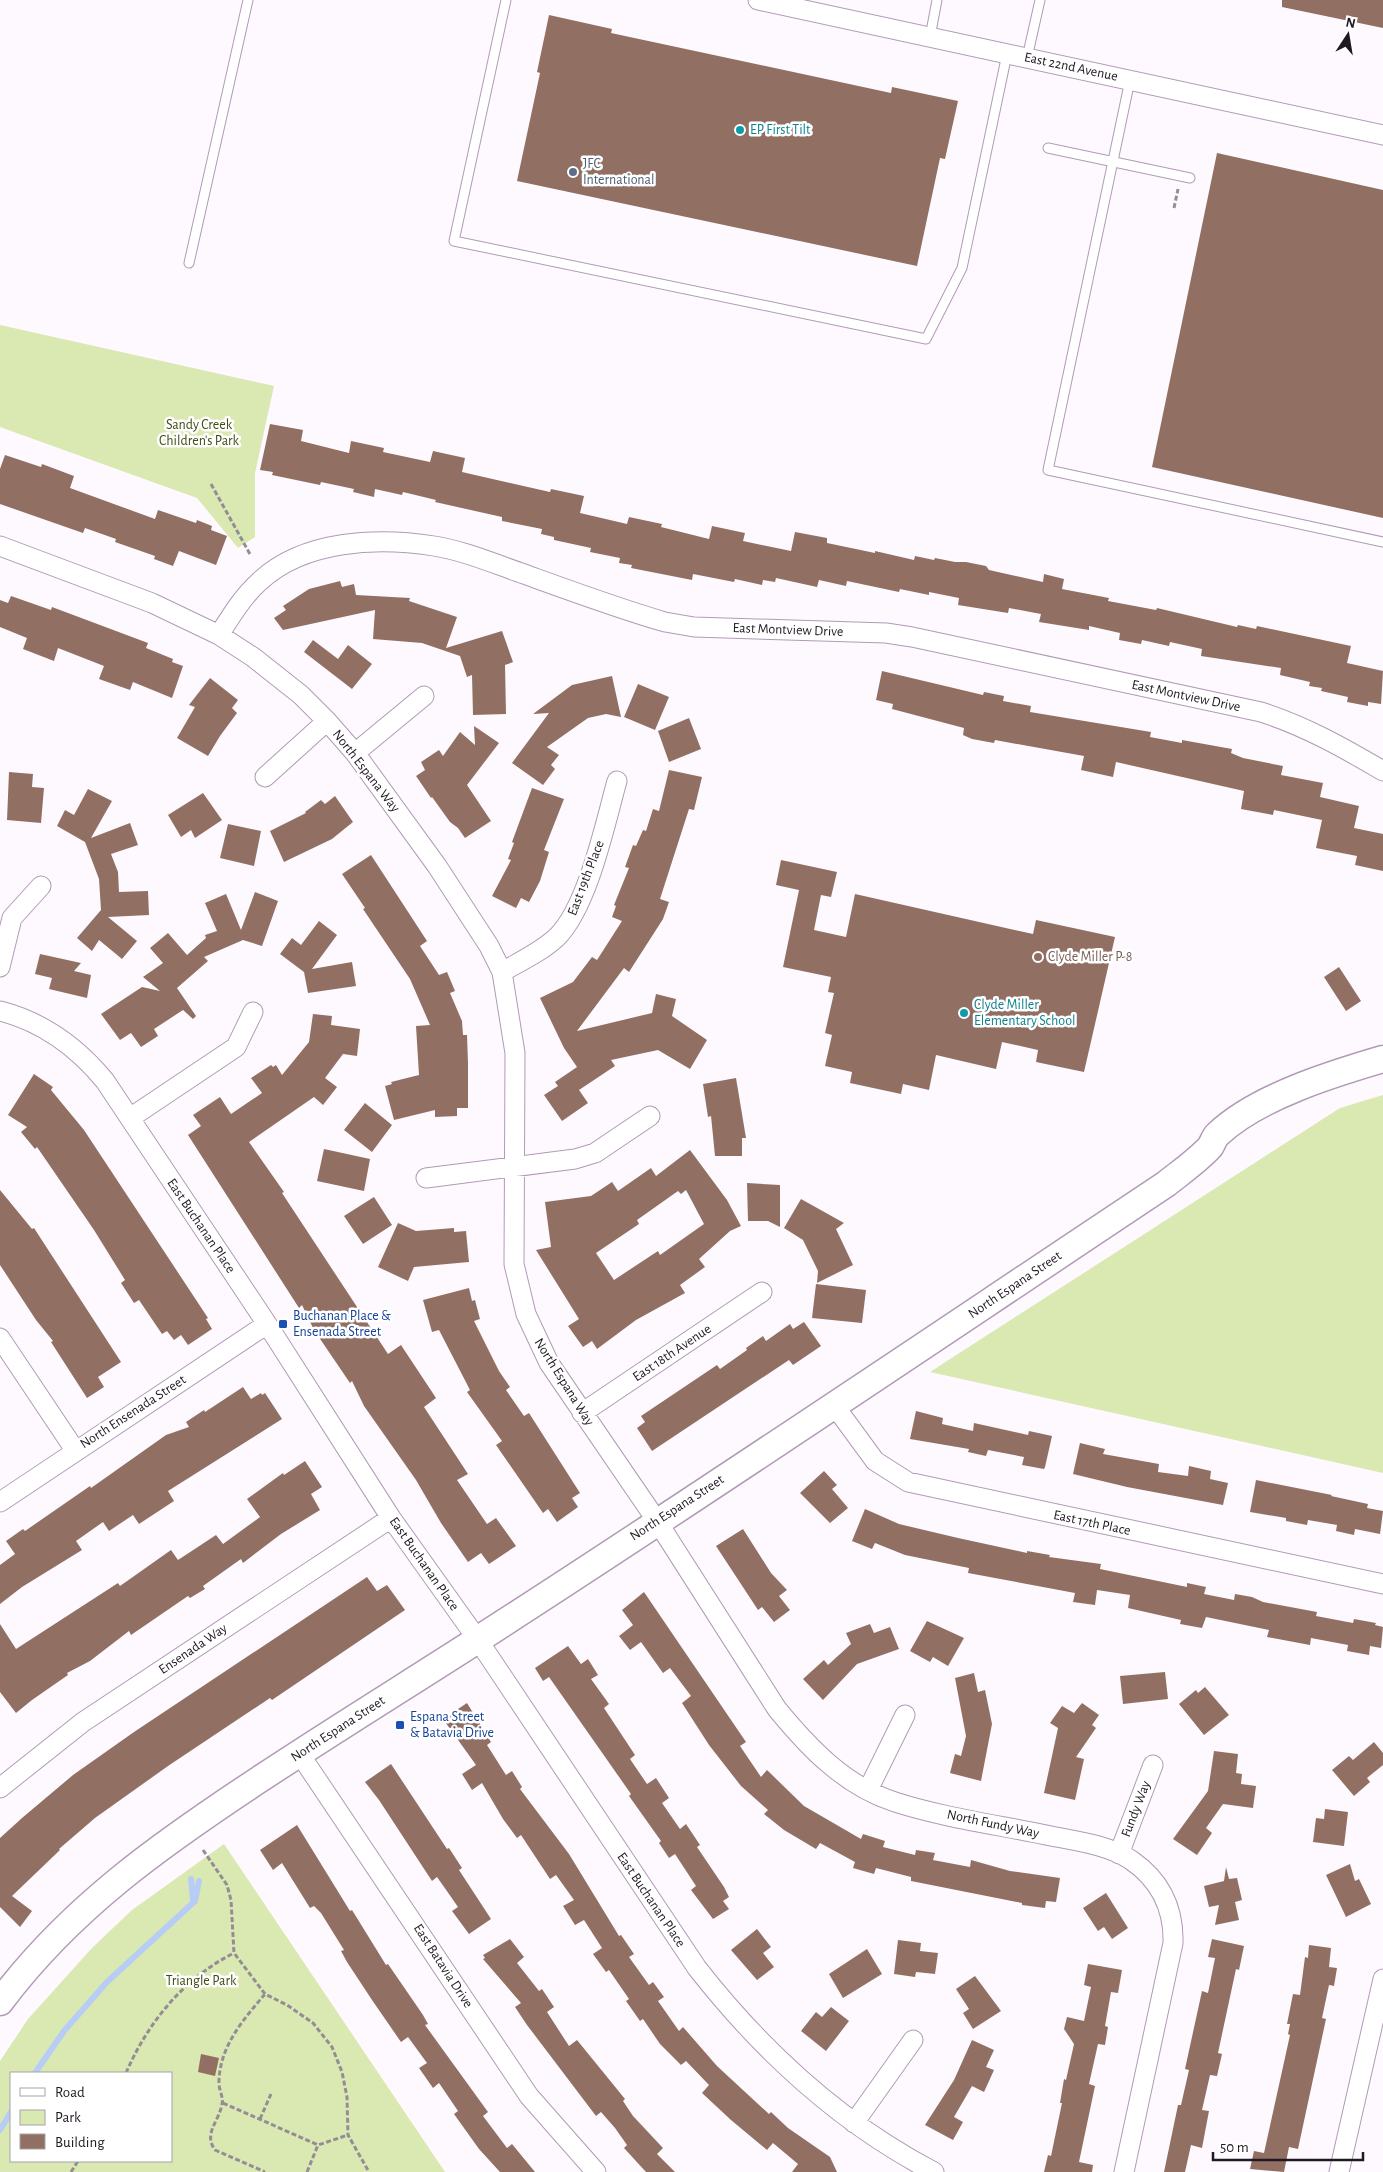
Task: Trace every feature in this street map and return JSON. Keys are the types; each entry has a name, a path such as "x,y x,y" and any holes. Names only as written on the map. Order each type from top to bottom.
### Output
{"street":[{"name":"East 22nd Avenue","path":"758,0 1383,135"},
{"name":"East Montview Drive","path":"218,635 251,590 284,563 310,553 358,543 386,542 434,546 474,556 665,622 694,627 886,633 912,636 1261,712 1293,722 1383,771"},
{"name":"North Espana Way","path":"0,546 152,603 218,635 276,674 327,722 355,753 437,866 489,946 502,972 515,1053 516,1166 513,1221 516,1281 526,1314 541,1349 582,1413 657,1522"},
{"path":"355,753 424,696"},
{"path":"265,777 327,722"},
{"name":"East 19th Place","path":"502,972 543,949 565,928 580,898 597,854 617,781"},
{"path":"0,967 12,918 41,886"},
{"name":"East Buchanan Place","path":"0,1010 20,1016 53,1033 79,1052 105,1081 267,1324 391,1518 478,1640 697,1968 754,2036 798,2077 854,2123 934,2172"},
{"path":"130,1118 236,1047 253,1012"},
{"name":"North Espana Street","path":"0,2002 34,1960 110,1885 189,1826 299,1753 478,1640 1166,1184 1210,1146 1216,1135 1238,1118 1290,1090 1342,1070 1383,1059"},
{"path":"426,1178 575,1159 595,1153 650,1116"},
{"name":"East 18th Avenue","path":"582,1413 762,1292"},
{"name":"North Ensenada Street","path":"0,1502 75,1450 267,1324"},
{"path":"0,1338 75,1450"},
{"name":"East 17th Place","path":"834,1405 875,1461 908,1482 1383,1584"},
{"name":"Ensenada Way","path":"0,1788 83,1722 391,1518"},
{"name":"North Fundy Way","path":"657,1522 777,1709 799,1736 831,1766 868,1790 894,1802 1078,1841 1119,1854 1150,1875 1162,1890 1170,1909 1174,1926 1173,1943 1124,2172"},
{"path":"868,1790 906,1715"},
{"name":"East Batavia Drive","path":"299,1753 530,2096 596,2172"},
{"name":"Fundy Way","path":"1119,1854 1153,1765"},
{"path":"1339,2172 1383,1979"},
{"path":"854,2123 913,2040"}],"lane":[{"path":"189,263 248,0"},
{"path":"506,0 454,241 926,339 962,268 1007,54"},
{"path":"930,37 937,0"},
{"path":"1027,58 1040,0"},
{"path":"1130,80 1048,470 1383,542"},
{"path":"1048,148 1190,178"}],"path":[{"path":"1174,208 1178,189"},
{"path":"211,484 251,556"},
{"path":"203,1850 227,1885 234,1913 234,1953 265,1994 288,2005 313,2023 332,2047 342,2072 347,2097 348,2135 369,2172"},
{"path":"126,2072 145,2033 175,1997 211,1965 234,1953"},
{"path":"265,1994 241,2022 225,2049 219,2082 222,2103 209,2135 210,2144 215,2150 266,2172"},
{"path":"260,2119 271,2094"},
{"path":"222,2103 318,2145 348,2135"},
{"path":"307,2172 318,2145"}],"green space":[{"name":"Sandy Creek Children's Park","path":"0,325 274,386 255,473 255,537 238,548 197,498 0,427"},
{"path":"1383,1095 1383,1473 930,1372 1340,1108"},
{"name":"Triangle Park","path":"224,1844 445,2172 0,2172 0,2061 28,2019 92,1948 132,1910"}],"building":[{"path":"1282,0 1383,0 1383,28 1282,7"},
{"name":"EP First Tilt","path":"549,15 612,29 611,33 891,93 892,87 958,101 945,159 940,158 917,266 517,181 540,73 537,72"},
{"path":"1217,153 1383,190 1383,518 1152,467"},
{"path":"270,424 303,430 301,441 349,453 351,441 384,448 383,452 430,462 433,451 465,458 462,472 550,492 551,489 584,496 580,513 627,524 629,517 662,524 661,527 709,539 712,526 745,533 743,541 791,551 795,532 827,538 827,543 875,553 875,551 914,560 915,556 934,560 935,558 966,562 986,566 989,570 1043,582 1044,574 1064,579 1062,589 1109,598 1108,601 1156,610 1157,608 1237,627 1238,625 1256,629 1257,626 1351,646 1347,663 1383,671 1381,704 1368,702 1368,706 1347,702 1348,697 1321,691 1322,688 1309,686 1310,682 1280,675 1281,668 1201,656 1202,649 1170,642 1169,646 1142,640 1141,644 1119,640 1120,633 1089,626 1089,630 1039,622 1041,614 1009,608 1008,613 958,605 959,598 929,592 929,595 900,589 899,592 847,581 846,586 819,580 817,587 776,578 775,582 763,580 762,585 735,579 734,582 693,574 692,580 631,568 632,565 619,563 620,558 590,552 591,548 554,540 554,537 541,534 542,529 502,521 502,517 435,502 436,500 403,492 402,495 375,489 374,497 353,492 354,489 321,482 320,485 272,475 273,472 260,470"},
{"path":"5,455 41,467 42,464 74,476 70,488 155,519 158,510 196,523 197,520 212,526 211,530 227,536 216,565 179,551 173,566 154,559 155,556 115,542 116,539 85,528 83,533 0,504 0,469"},
{"path":"340,581 342,587 354,584 356,595 410,598 409,601 457,617 446,648 502,631 513,662 505,665 506,714 473,715 472,675 467,677 460,656 422,643 373,639 375,610 283,630 274,618 286,610 283,606 309,589"},
{"path":"11,596 51,610 52,607 148,643 146,648 173,659 172,662 183,666 172,698 133,682 130,690 99,679 104,666 58,648 54,661 23,649 27,638 0,627 0,600 8,603"},
{"path":"313,640 338,659 348,645 372,664 352,689 304,652"},
{"path":"882,671 983,695 984,692 1004,696 1003,701 1031,706 1030,712 1151,732 1150,737 1182,743 1182,740 1232,749 1231,753 1243,758 1283,766 1281,775 1323,783 1320,797 1359,806 1354,828 1383,834 1383,871 1355,865 1357,856 1316,848 1322,820 1274,810 1273,815 1241,809 1244,791 1116,762 1113,777 1081,770 1084,756 995,740 994,743 972,739 963,735 964,728 892,709 893,704 876,700"},
{"path":"612,676 621,717 606,714 588,718 547,747 559,755 551,765 555,769 543,785 512,763 549,713 533,714 572,685"},
{"path":"210,678 238,700 232,708 237,713 208,756 177,738 195,707 189,705"},
{"path":"638,684 669,697 655,730 624,717"},
{"path":"689,718 701,749 669,762 658,731"},
{"path":"474,726 499,743 467,785 491,821 465,838 431,798 416,776 425,770 421,762 439,750 443,756 460,732 475,745"},
{"path":"669,770 702,777 694,810 689,809 660,899 669,902 663,919 629,972 624,968 577,1031 652,1013 656,994 676,999 672,1016 707,1040 690,1069 658,1050 611,1060 615,1066 579,1090 588,1103 562,1121 544,1095 558,1086 555,1082 577,1067 564,1048 540,998 573,982 592,957 597,960 622,921 612,917 616,906 614,905 629,868 625,867 633,845 636,846 643,830 646,831 653,809 659,811"},
{"path":"9,772 33,774 32,787 44,788 41,823 7,820"},
{"path":"532,788 564,799 544,850 549,852 540,881 529,902 521,898 516,908 492,896 511,860 508,859 514,843 512,842"},
{"path":"88,789 112,801 91,838 130,823 138,845 111,854 118,872 119,892 148,891 149,915 108,917 137,941 122,959 99,940 92,951 77,938 101,910 99,879 85,842 57,826 65,810 74,815"},
{"path":"203,793 222,820 195,838 191,830 181,837 168,815"},
{"path":"335,796 353,822 332,839 284,862 270,831 306,813 321,800 325,804"},
{"path":"228,824 261,831 254,866 220,858"},
{"path":"371,855 427,941 420,946 439,975 447,972 455,991 450,993 462,1021 463,1035 467,1035 468,1063 468,1108 457,1108 457,1116 435,1117 435,1110 394,1120 385,1086 392,1084 391,1082 419,1075 416,1026 430,1025 410,979 342,874"},
{"name":"Clyde Miller Elementary School","path":"781,860 837,872 831,897 821,895 814,930 846,937 855,894 1033,934 1036,920 1115,937 1084,1072 1036,1062 1038,1050 1002,1042 996,1069 936,1055 929,1090 903,1084 901,1094 850,1083 852,1072 825,1066 832,1035 825,1033 834,993 828,992 831,977 783,967 799,890 776,885"},
{"path":"255,892 278,901 262,946 243,940 204,957 208,961 177,988 196,1016 193,1019 183,1010 154,1029 158,1036 141,1047 131,1033 120,1040 101,1014 142,987 160,991 143,977 163,963 150,948 168,933 187,955 206,938 205,935 217,931 205,903 226,894 241,930"},
{"path":"319,921 337,935 312,969 352,962 356,986 308,993 304,972 280,954 292,938 301,945"},
{"path":"40,954 81,963 74,971 91,975 87,998 49,989 52,978 35,974"},
{"path":"1339,967 1361,1001 1346,1011 1324,977"},
{"path":"313,1014 332,1016 331,1025 360,1029 357,1056 343,1054 325,1078 337,1087 323,1105 314,1097 249,1142 284,1192 282,1193 388,1354 401,1345 436,1398 424,1407 468,1474 457,1480 487,1524 496,1518 516,1546 489,1564 481,1553 468,1562 441,1523 416,1480 364,1406 352,1381 350,1383 314,1330 302,1305 299,1308 188,1135 201,1126 193,1115 220,1097 231,1114 262,1093 251,1078 271,1065 273,1067 276,1065 282,1075 309,1042"},
{"path":"34,1074 53,1087 51,1090 84,1130 208,1318 206,1319 212,1329 188,1345 181,1335 174,1340 167,1331 162,1334 139,1300 134,1303 121,1283 125,1280 94,1230 37,1147 35,1149 21,1132 27,1127 8,1115"},
{"path":"736,1078 746,1138 742,1138 742,1156 715,1156 711,1116 708,1117 703,1084"},
{"path":"365,1103 392,1125 372,1152 344,1130"},
{"path":"324,1149 370,1159 364,1191 317,1181"},
{"path":"690,1150 727,1200 741,1226 730,1231 699,1259 705,1267 680,1285 685,1293 636,1320 597,1349 592,1341 583,1347 568,1326 579,1319 536,1250 551,1247 545,1202 591,1196 612,1182 618,1191 651,1168 656,1176","holes":["686,1190 704,1224 660,1255 658,1251 614,1280 596,1253 639,1224 637,1220 678,1191 681,1194"]},
{"path":"747,1183 780,1185 780,1227 768,1221 748,1221"},
{"path":"0,1190 32,1229 34,1228 121,1362 98,1377 104,1387 87,1398 51,1342 53,1341 36,1320 0,1265"},
{"path":"374,1197 392,1225 363,1244 344,1216"},
{"path":"801,1199 844,1223 836,1229 853,1265 817,1283 818,1271 803,1240 784,1228"},
{"path":"398,1223 416,1231 454,1228 454,1232 466,1231 469,1262 414,1267 408,1281 378,1267"},
{"path":"816,1284 866,1290 862,1323 812,1318"},
{"path":"469,1288 472,1301 475,1300 480,1319 474,1321 499,1371 510,1387 506,1390 524,1416 529,1413 580,1493 572,1498 578,1507 557,1522 548,1509 543,1513 496,1445 502,1441 467,1392 470,1390 439,1330 432,1332 423,1300"},
{"path":"804,1322 821,1346 793,1365 789,1360 652,1451 637,1428 645,1422 641,1416 717,1365 720,1369 763,1336 766,1341 790,1324 793,1329"},
{"path":"243,1387 251,1399 261,1393 262,1395 265,1393 282,1419 168,1491 174,1501 139,1524 133,1515 109,1531 103,1522 76,1541 82,1550 22,1587 0,1604 0,1565 15,1554 6,1541 23,1529 25,1531 90,1486 91,1488 166,1435 189,1427 186,1422"},
{"path":"916,1411 943,1418 942,1424 973,1431 974,1423 1028,1435 1029,1431 1052,1436 1045,1467 1044,1469 1022,1465 1024,1457 988,1450 986,1456 968,1452 969,1449 910,1439"},
{"path":"1080,1443 1105,1449 1103,1454 1159,1464 1158,1472 1188,1476 1189,1466 1211,1471 1210,1479 1228,1483 1223,1505 1127,1487 1073,1474"},
{"path":"305,1461 322,1487 311,1494 320,1510 281,1534 243,1563 241,1559 203,1586 205,1589 190,1598 188,1596 131,1635 129,1631 90,1661 67,1673 68,1675 16,1713 0,1692 0,1624 16,1649 118,1583 120,1586 171,1550 178,1560 216,1535 223,1544 260,1517 247,1499 283,1473 284,1475"},
{"path":"824,1471 837,1485 832,1489 848,1508 830,1523 800,1493"},
{"path":"1256,1480 1368,1504 1367,1508 1383,1511 1380,1534 1355,1529 1354,1535 1336,1531 1337,1525 1308,1520 1307,1525 1286,1521 1286,1518 1250,1512"},
{"path":"865,1509 899,1524 958,1538 1027,1553 1027,1551 1050,1555 1049,1557 1101,1564 1100,1569 1187,1587 1187,1583 1206,1587 1204,1594 1234,1600 1235,1594 1252,1597 1263,1602 1317,1612 1316,1616 1353,1623 1354,1619 1376,1623 1375,1625 1383,1627 1381,1648 1370,1646 1369,1655 1347,1651 1348,1645 1311,1638 1310,1645 1267,1637 1269,1630 1206,1617 1202,1628 1180,1624 1181,1620 1128,1608 1130,1595 1097,1590 1095,1605 1073,1602 1075,1593 968,1573 969,1568 905,1555 875,1543 872,1549 852,1541"},
{"path":"743,1529 771,1573 787,1590 779,1596 790,1610 774,1622 762,1607 758,1610 716,1546"},
{"path":"367,1577 377,1591 387,1585 405,1610 272,1700 270,1698 168,1766 95,1818 59,1849 12,1896 32,1911 20,1927 0,1907 0,1838 22,1818 73,1775 134,1732"},
{"path":"644,1592 746,1742 740,1746 761,1777 767,1770 804,1806 861,1839 863,1834 885,1841 883,1847 915,1855 916,1850 935,1853 933,1860 970,1867 971,1860 1010,1871 1060,1878 1056,1902 1046,1901 1045,1908 1022,1905 1022,1903 911,1881 911,1877 876,1868 874,1874 853,1868 855,1862 820,1843 816,1849 784,1830 764,1814 768,1810 741,1786 709,1745 682,1703 691,1696 670,1668 663,1673 641,1642 630,1650 619,1636 633,1625 622,1610"},
{"path":"927,1621 964,1638 948,1666 933,1657 930,1662 910,1651"},
{"path":"870,1624 874,1633 890,1627 899,1649 857,1664 823,1700 803,1679 824,1660 828,1665 851,1644 846,1633"},
{"path":"568,1646 581,1664 588,1659 598,1675 591,1679 609,1704 604,1708 635,1755 630,1759 647,1784 656,1778 669,1798 662,1803 680,1829 686,1824 700,1845 697,1847 724,1887 729,1897 723,1901 729,1909 713,1919 691,1890 696,1886 675,1854 669,1858 659,1843 661,1841 629,1796 631,1794 549,1677 543,1681 535,1668"},
{"path":"1165,1672 1168,1699 1123,1704 1120,1676"},
{"path":"974,1673 978,1692 985,1690 992,1724 981,1781 950,1773 955,1754 961,1756 966,1736 955,1678"},
{"path":"1205,1687 1229,1715 1204,1735 1179,1704 1196,1690 1198,1693"},
{"path":"467,1703 491,1742 487,1745 506,1775 512,1771 522,1787 520,1789 569,1854 619,1936 621,1935 634,1954 629,1957 649,1985 653,1982 664,1997 658,2001 679,2031 683,2027 717,2066 769,2114 771,2112 788,2128 830,2157 837,2172 792,2172 798,2164 773,2143 767,2150 731,2120 702,2093 709,2085 686,2061 681,2065 660,2044 643,2019 640,2021 626,2001 629,1999 609,1970 606,1972 593,1954 602,1948 584,1920 575,1925 563,1906 574,1900 556,1875 550,1879 521,1835 517,1838 503,1819 482,1783 472,1790 462,1774 476,1765 443,1719"},
{"path":"1082,1703 1099,1715 1092,1725 1096,1728 1076,1757 1084,1759 1075,1800 1044,1793 1058,1728 1050,1723 1062,1706 1074,1713"},
{"path":"1374,1742 1383,1753 1383,1765 1367,1778 1370,1782 1354,1796 1332,1770 1349,1756 1353,1760"},
{"path":"1214,1751 1238,1754 1236,1773 1242,1774 1241,1784 1256,1786 1253,1808 1223,1804 1206,1828 1212,1833 1197,1855 1173,1839 1208,1791"},
{"path":"391,1764 447,1849 449,1848 462,1868 459,1870 491,1919 469,1934 452,1911 458,1907 437,1877 432,1881 379,1800 365,1782"},
{"path":"1325,1809 1348,1812 1344,1846 1313,1842 1316,1818 1324,1819"},
{"path":"297,1825 350,1911 352,1910 386,1965 388,1964 423,2015 428,2024 425,2025 488,2112 483,2116 507,2148 512,2144 535,2172 500,2172 479,2149 454,2114 458,2111 439,2083 433,2088 419,2068 427,2063 408,2037 401,2042 372,2000 347,1962 341,1951 344,1950 321,1913 314,1906 310,1908 282,1863 273,1870 260,1850"},
{"path":"1350,1864 1355,1881 1359,1879 1371,1904 1346,1917 1326,1875"},
{"path":"1226,1867 1229,1879 1237,1878 1242,1900 1235,1902 1239,1920 1215,1925 1219,1905 1209,1907 1204,1886 1224,1881"},
{"path":"1106,1893 1128,1928 1112,1939 1104,1927 1098,1931 1083,1908"},
{"path":"757,1929 771,1947 763,1953 774,1967 757,1980 731,1950"},
{"path":"510,1939 524,1957 517,1963 539,1991 542,1989 554,2007 547,2012 569,2046 577,2040 625,2099 623,2101 633,2116 663,2148 657,2154 675,2172 646,2172 624,2148 627,2145 601,2112 596,2116 527,2025 515,2007 521,2003 483,1959 485,1958 483,1955"},
{"path":"1212,1939 1244,1946 1239,1970 1236,1969 1218,2053 1222,2054 1217,2076 1210,2075 1202,2110 1209,2111 1202,2148 1191,2145 1185,2172 1164,2172 1178,2105 1181,2105 1189,2070 1185,2069 1202,1991 1208,1993 1215,1958 1208,1957"},
{"path":"898,1940 921,1943 920,1951 938,1953 935,1974 916,1972 915,1977 894,1974"},
{"path":"1309,1945 1331,1948 1329,1967 1337,1968 1334,1986 1329,1985 1322,2018 1326,2019 1298,2149 1289,2147 1284,2172 1250,2169 1254,2151 1264,2153 1290,2035 1288,2034 1290,2024 1287,2024 1293,1994 1300,1995 1305,1957 1308,1958"},
{"path":"867,1949 882,1974 843,1998 829,1974"},
{"path":"1088,1964 1122,1970 1118,1993 1111,1992 1105,2026 1108,2027 1105,2045 1098,2044 1089,2084 1095,2086 1079,2162 1093,2165 1092,2172 1044,2172 1048,2155 1051,2156 1062,2103 1060,2103 1064,2079 1066,2080 1074,2044 1064,2029 1067,2017 1084,2021 1091,1987 1084,1985"},
{"path":"975,1976 1001,2011 973,2029 963,2013 969,2009 956,1989"},
{"path":"831,2007 849,2021 826,2051 801,2031 816,2012 822,2017"},
{"path":"972,2040 994,2050 986,2067 994,2070 984,2092 972,2086 954,2117 963,2122 953,2140 925,2125 954,2080"},
{"path":"201,2054 219,2058 215,2076 198,2072"}],"waterway":[{"path":"191,1879 193,1900"},
{"path":"36,2072 64,2031 107,1982 195,1901 199,1881"},
{"path":"0,2130 10,2114"}],"place":[{"name":"EP First Tilt","path":"740,130"},
{"name":"JFC International","path":"573,172"},
{"name":"Clyde Miller P-8","path":"1038,957"},
{"name":"Clyde Miller Elementary School","path":"964,1013"},
{"name":"Buchanan Place & Ensenada Street","path":"283,1324"},
{"name":"Espana Street & Batavia Drive","path":"400,1725"}]}
